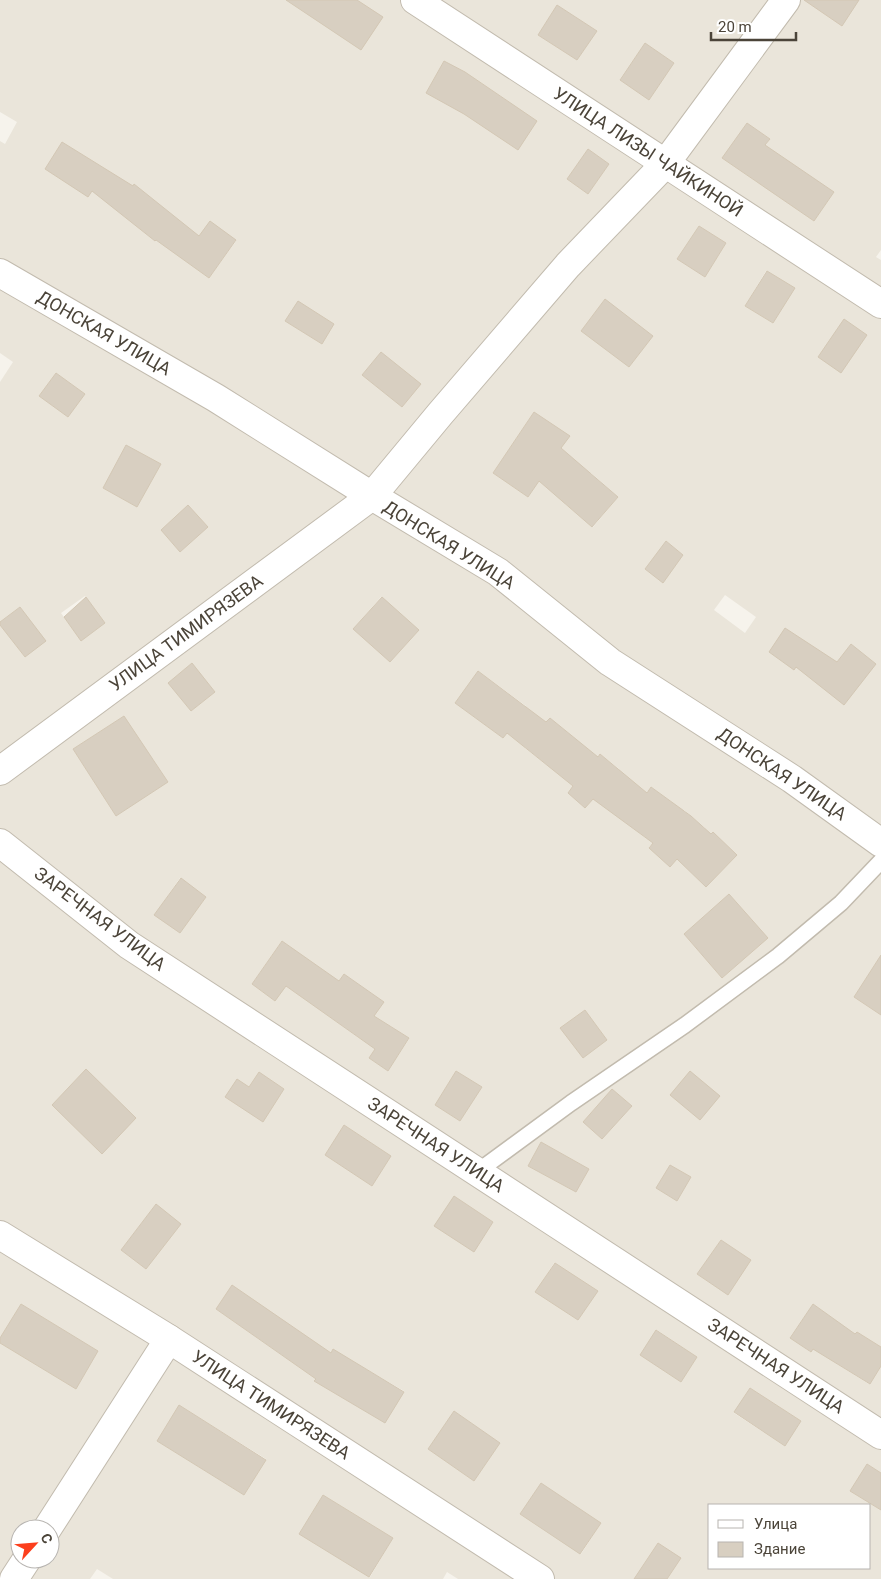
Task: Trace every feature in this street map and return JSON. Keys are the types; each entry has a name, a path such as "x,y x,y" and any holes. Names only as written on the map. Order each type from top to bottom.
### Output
{"street":[{"name":"УЛИЦА ЛИЗЫ ЧАЙКИНОЙ","path":"415,0 881,304"},
{"name":"УЛИЦА ТИМИРЯЗЕВА","path":"0,771 372,496 568,265 665,164 786,0"},
{"name":"ДОНСКАЯ УЛИЦА","path":"0,272 216,398 498,572 610,662 792,779 881,843"},
{"name":"ЗАРЕЧНАЯ УЛИЦА","path":"0,843 129,945 881,1435"},
{"name":"УЛИЦА ТИМИРЯЗЕВА","path":"0,1234 169,1339 540,1579"},
{"path":"53,1519 169,1339"}],"lane":[{"path":"477,1172 571,1103 685,1026 778,956 841,903 881,862"}],"shaded area":[{"path":"0,0 288,0 307,14 316,0 812,0 810,4 841,25 853,0 881,0 881,250 876,257 881,260 881,955 854,997 881,1015 881,1347 857,1332 837,1364 869,1384 881,1366 881,1473 867,1464 850,1491 881,1510 881,1579 667,1579 680,1558 658,1543 634,1579 458,1579 447,1572 443,1579 113,1579 97,1569 90,1579 0,1579 0,1343 76,1389 98,1351 21,1304 0,1338 0,625 25,657 45,641 20,607 0,622 0,382 13,362 0,353 0,141 5,144 17,122 0,112","holes":["557,5 597,31 577,60 538,35","645,43 674,63 649,100 620,79","444,61 467,74 450,106 426,93","747,123 770,139 761,152 774,161 758,183 723,158","62,142 105,169 88,196 45,169","588,149 609,164 588,194 567,179","134,184 174,216 155,241 115,209","772,192 834,192 814,221","210,222 236,241 209,278 183,259","699,226 726,243 705,277 677,259","766,271 794,288 773,323 745,306","604,300 653,336 629,367 581,331","298,302 334,324 322,344 285,321","844,320 866,335 818,357","381,352 420,384 402,407 362,375","56,373 85,394 68,417 39,396","534,412 569,436 528,497 493,473","126,446 161,464 137,507 103,488","591,473 618,497 593,527 565,504","188,506 208,527 180,552 161,530","666,541 683,555 662,582 645,569","725,595 756,617 745,633 714,610","85,596 105,623 81,641 61,613","381,597 419,630 390,662 353,629","785,629 794,669 769,652","851,644 876,664 819,685","191,664 215,692 191,711 168,683","478,671 526,706 503,738 455,703","124,716 127,776 153,759 168,782 116,816 73,749","550,718 572,736 548,766 525,748","600,754 619,769 585,808 568,793","651,787 673,803 647,839 625,822","684,810 705,828 670,867 649,847","713,832 737,855 706,887 682,864","180,878 206,897 180,933 155,914","729,894 767,938 722,978 684,934","282,942 275,1001 252,984","344,974 383,1002 359,1038 319,1009","585,1010 607,1040 583,1058 561,1028","390,1026 409,1039 388,1071 369,1058","86,1070 102,1153 52,1105","456,1071 482,1087 460,1121 435,1105","259,1073 284,1089 263,1121 249,1087","612,1089 632,1106 602,1139 583,1122","344,1125 391,1156 372,1186 325,1155","541,1142 589,1169 576,1192 528,1166","670,1165 691,1177 677,1201 656,1188","454,1196 493,1222 474,1251","155,1205 181,1224 146,1269 121,1250","721,1240 751,1260 727,1294 697,1274","554,1263 597,1291 578,1320 536,1292","232,1285 286,1358 216,1309","813,1304 834,1319 810,1352 790,1337","657,1330 697,1357 681,1382 640,1355","333,1350 404,1392 315,1381","750,1388 801,1421 785,1446 734,1413","180,1406 266,1459 244,1495 157,1441","454,1411 500,1443 474,1481 428,1449","541,1483 601,1523 581,1554 520,1514","323,1495 393,1538 370,1577 299,1534"]}],"building":[{"path":"286,0 357,0 383,17 361,50"},
{"path":"804,0 859,0 842,26"},
{"path":"557,5 597,31 577,60 538,35"},
{"path":"645,43 674,63 649,100 620,80"},
{"path":"444,61 465,72 537,121 518,150 464,114 426,93"},
{"path":"747,123 770,139 765,145 834,192 814,221 722,158"},
{"path":"62,142 133,186 134,184 199,236 210,221 236,240 209,278 155,241 92,191 88,197 45,169"},
{"path":"588,149 609,164 588,194 567,179"},
{"path":"699,226 726,243 705,277 677,259"},
{"path":"767,271 795,288 773,323 745,306"},
{"path":"605,299 653,336 629,367 581,331"},
{"path":"298,301 334,324 322,344 285,321"},
{"path":"844,319 867,335 841,373 818,357"},
{"path":"381,352 421,384 402,407 362,375"},
{"path":"56,373 85,394 68,417 39,396"},
{"path":"534,412 570,436 561,448 618,497 592,527 539,481 528,497 493,473"},
{"path":"126,445 161,464 137,507 103,488"},
{"path":"188,505 208,527 180,552 161,530"},
{"path":"666,541 683,555 663,583 645,569"},
{"path":"86,597 105,623 81,641 64,617"},
{"path":"382,597 419,630 390,662 353,629"},
{"path":"20,607 46,641 25,657 0,625 0,622"},
{"path":"785,628 837,662 851,644 876,664 844,705 796,667 794,670 769,652"},
{"path":"192,663 215,692 191,711 168,683"},
{"path":"478,671 546,722 550,718 598,757 600,754 647,793 651,787 691,816 711,834 713,832 737,855 706,887 677,859 670,867 649,848 653,843 593,799 585,808 568,793 573,786 507,733 503,738 455,703"},
{"path":"124,716 168,782 116,816 73,749"},
{"path":"181,878 206,897 180,933 154,915"},
{"path":"729,894 768,938 722,978 684,934"},
{"path":"282,941 339,981 344,974 384,1002 374,1016 409,1038 388,1071 369,1058 375,1049 286,986 275,1001 252,984"},
{"path":"881,955 881,1015 854,997"},
{"path":"585,1010 607,1040 583,1058 560,1028"},
{"path":"86,1069 136,1118 102,1154 52,1105"},
{"path":"456,1071 482,1087 460,1121 435,1105"},
{"path":"690,1071 720,1096 700,1120 670,1095"},
{"path":"259,1072 284,1089 263,1122 225,1097 237,1079 249,1087"},
{"path":"612,1089 632,1106 602,1139 583,1122"},
{"path":"344,1125 391,1156 372,1186 325,1155"},
{"path":"541,1142 589,1169 576,1192 528,1166"},
{"path":"670,1165 691,1177 677,1201 656,1188"},
{"path":"454,1196 493,1222 474,1252 434,1226"},
{"path":"156,1204 181,1224 146,1269 121,1250"},
{"path":"721,1240 751,1260 728,1295 697,1274"},
{"path":"555,1263 598,1291 578,1320 535,1292"},
{"path":"232,1285 331,1353 333,1349 404,1392 385,1423 314,1381 316,1379 216,1309"},
{"path":"21,1304 98,1351 76,1389 0,1343 0,1338"},
{"path":"813,1304 855,1334 857,1332 881,1347 881,1366 870,1384 813,1349 811,1352 790,1338"},
{"path":"656,1330 697,1357 681,1382 640,1355"},
{"path":"750,1388 801,1421 785,1446 734,1412"},
{"path":"179,1405 266,1460 244,1495 157,1441"},
{"path":"454,1411 500,1443 474,1481 428,1449"},
{"path":"867,1464 881,1473 881,1510 850,1491"},
{"path":"541,1483 601,1523 580,1554 520,1514"},
{"path":"323,1495 393,1538 369,1577 299,1534"},
{"path":"658,1543 681,1558 667,1579 634,1579"}]}
